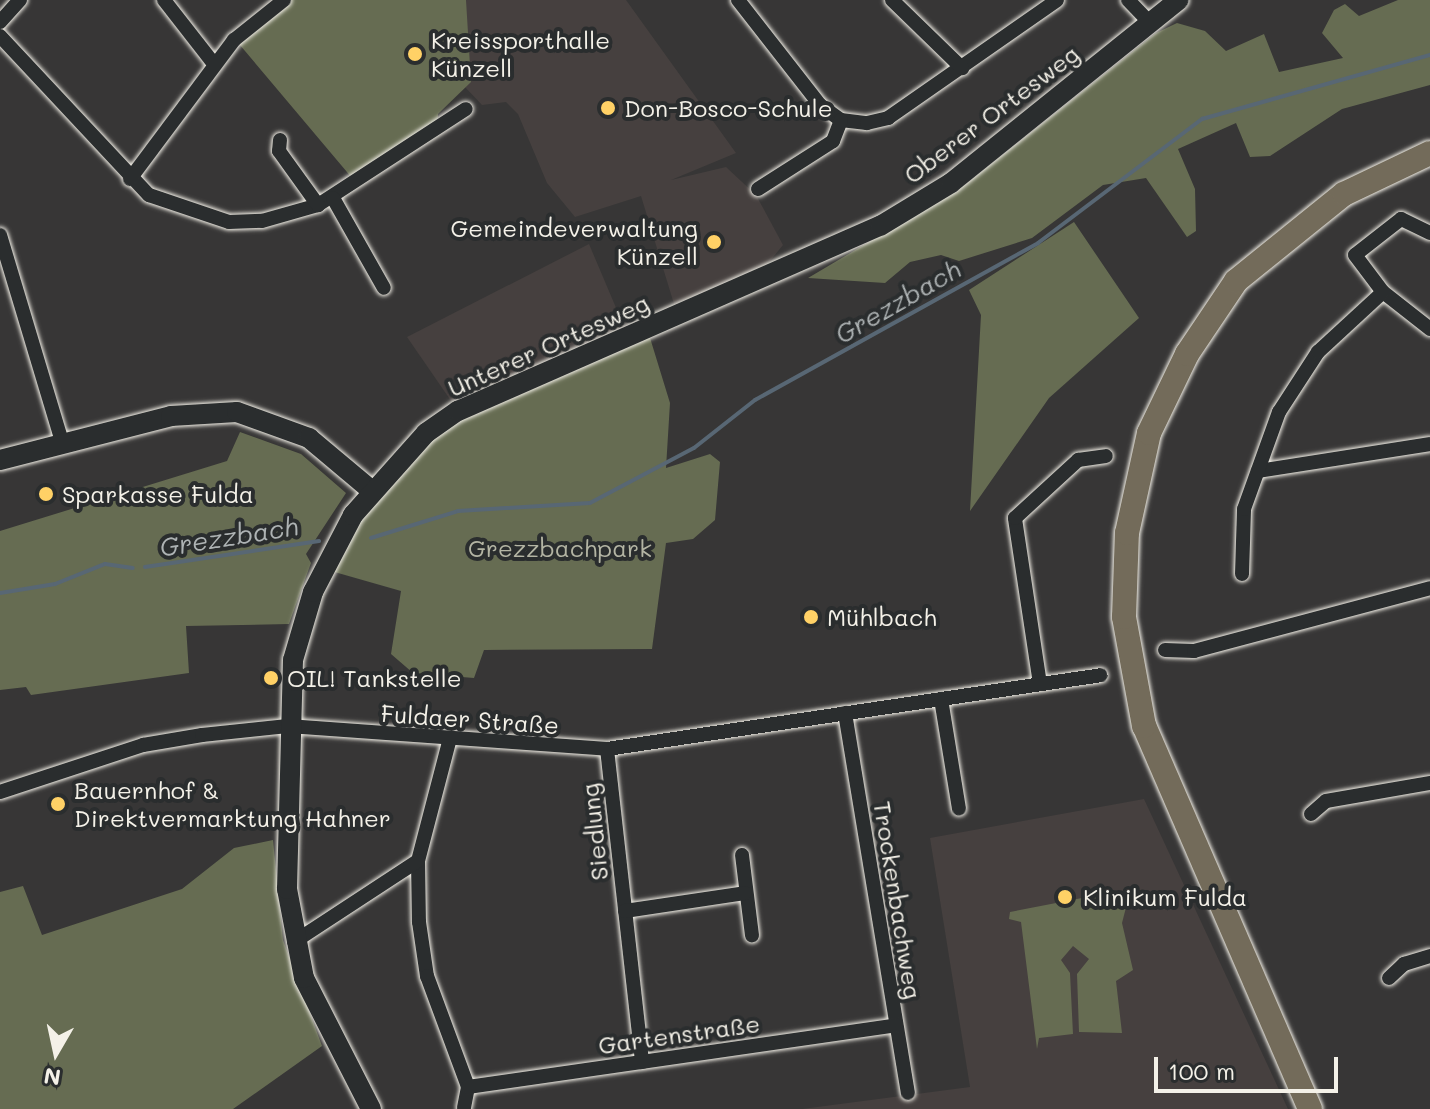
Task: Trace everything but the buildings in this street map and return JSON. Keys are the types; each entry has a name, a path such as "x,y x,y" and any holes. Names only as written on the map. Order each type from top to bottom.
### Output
{"highway":[{"path":"1242,962 1226,943 1171,825 1127,715 1111,608 1120,493 1162,373 1229,274 1312,199 1430,140"},
{"path":"1310,1109 1242,962 1138,704 1123,591 1133,492 1149,433 1176,373 1236,281 1344,194 1430,153"}],"main road":[{"name":"Oberer Ortesweg","path":"780,271 951,183 1179,0"},
{"name":"Unterer Ortesweg","path":"371,1109 329,1039 294,942 287,889 288,726 293,660 313,592 371,490 458,411 780,271"},
{"path":"0,460 171,416 237,412 309,438 371,490"}],"street":[{"path":"0,22 20,0"},
{"path":"164,0 214,64"},
{"path":"130,179 214,64 284,0"},
{"path":"738,0 820,105 841,120 888,118 1057,0"},
{"path":"892,0 962,68"},
{"path":"1128,0 1150,23"},
{"path":"0,36 130,179 168,207 229,222 318,205 333,198 466,109"},
{"path":"758,189 833,141 841,120"},
{"path":"280,140 279,151 318,205"},
{"path":"333,198 384,288"},
{"path":"1430,233 1411,219 1391,223 1357,249 1356,260 1383,292 1430,329"},
{"path":"0,235 63,445"},
{"path":"1242,574 1238,543 1258,471 1297,381 1383,292"},
{"path":"1258,471 1430,444"},
{"path":"1040,684 1015,518 1078,460 1106,456"},
{"path":"1165,650 1194,651 1430,588"},
{"name":"Fuldaer Straße","path":"0,792 143,745 288,726 449,742 607,749 1100,675"},
{"path":"941,699 959,809"},
{"name":"Trockenbachweg","path":"845,713 908,1093"},
{"path":"449,742 418,861 427,976 468,1087 464,1108"},
{"name":"Siedlung","path":"607,749 642,1062"},
{"path":"1311,814 1326,801 1430,783"},
{"path":"742,855 752,935"},
{"path":"294,942 418,861"},
{"name":"Siedlung","path":"625,911 745,893"},
{"path":"1389,978 1404,964 1430,956"},
{"name":"Gartenstraße","path":"468,1087 896,1025"}],"shaded area":[{"path":"466,0 626,0 736,153 671,180 726,167 756,195 783,245 765,267 674,304 641,196 575,217 547,183 518,114 506,102 482,105 464,86"},
{"path":"589,244 628,336 458,411 407,337"},
{"name":"Klinikum Fulda","path":"1144,799 1288,1109 802,1109 970,1087 930,838"}],"green space":[{"path":"282,0 466,0 471,82 438,114 437,133 352,178 234,38"},
{"path":"1398,0 1430,0 1430,85 1342,109 1270,156 1250,157 1236,123 1178,149 1195,189 1196,231 1187,237 1146,178 1103,185 1032,238 959,261 941,255 910,262 885,283 808,278 965,185 1156,33 1177,23 1205,31 1226,51 1264,34 1279,72 1343,58 1322,33 1334,10 1345,4 1359,16"},
{"path":"1074,222 1139,318 1049,398 970,511 981,315 969,290"},
{"name":"Grezzbachpark","path":"647,328 670,403 666,468 710,454 720,462 715,520 693,539 666,543 652,649 484,650 474,678 413,673 391,654 401,591 324,569 426,433"},
{"path":"240,432 301,454 346,493 306,554 311,563 289,624 186,626 189,673 31,695 26,687 0,690 0,531 227,461"},
{"path":"273,840 283,940 322,1046 233,1109 0,1109 0,892 23,886 42,935 182,889 234,848"},
{"path":"1113,892 1130,892 1122,923 1133,970 1116,981 1122,1033 1079,1032 1077,974 1089,959 1073,946 1061,960 1070,973 1073,1034 1039,1038 1037,1049 1021,922 1009,919 1010,912"}],"waterway":[{"name":"Grezzbach","path":"371,538 458,511 590,503 694,448 755,400 1038,243 1202,119 1430,55"},
{"name":"Grezzbach","path":"145,567 319,541"},
{"name":"Grezzbach","path":"0,593 55,584 105,564 133,568"}],"place":[{"name":"Kreissporthalle Künzell","path":"415,54"},
{"name":"Don-Bosco-Schule","path":"608,108"},
{"name":"Gemeindeverwaltung Künzell","path":"714,242"},
{"name":"Sparkasse Fulda","path":"46,494"},
{"name":"Mühlbach","path":"811,617"},
{"name":"OIL! Tankstelle","path":"271,678"},
{"name":"Bauernhof & Direktvermarktung Hahner","path":"58,804"},
{"name":"Klinikum Fulda","path":"1065,897"}]}
